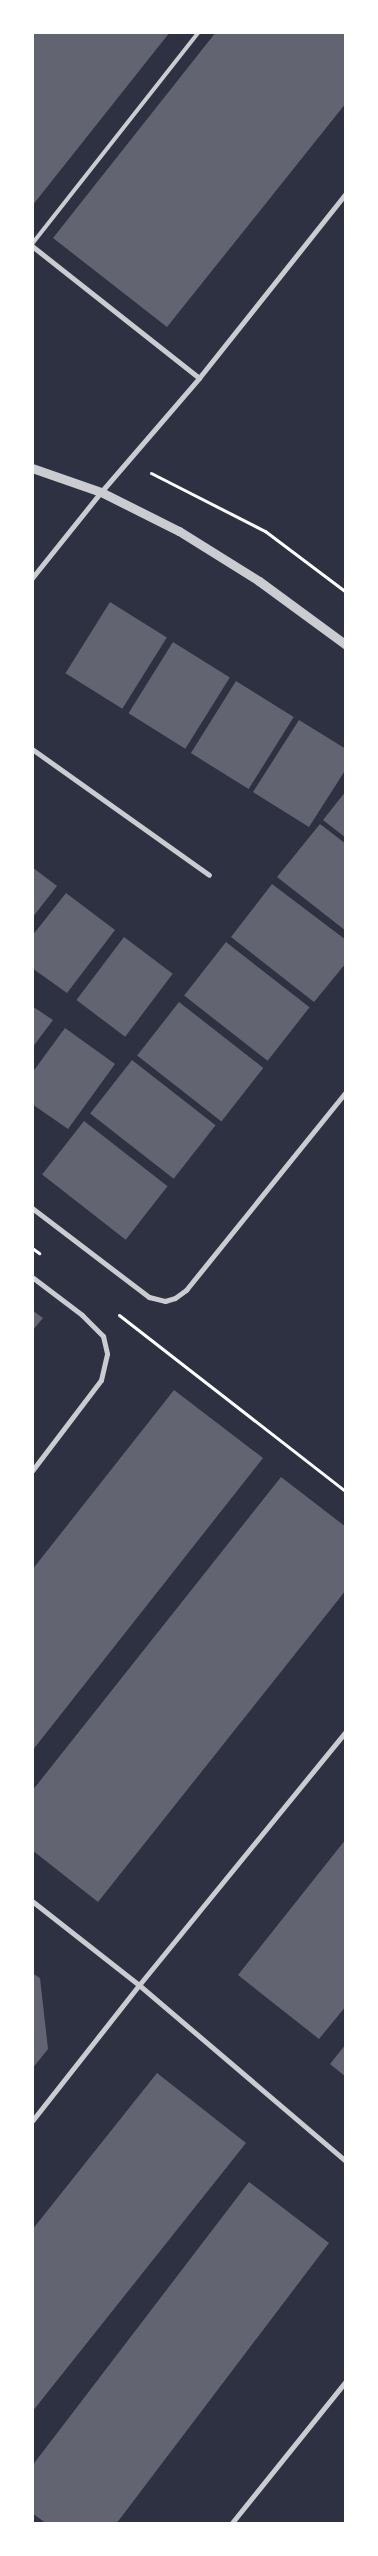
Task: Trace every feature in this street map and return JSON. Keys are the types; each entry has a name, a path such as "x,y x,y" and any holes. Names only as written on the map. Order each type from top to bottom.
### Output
{"street":[{"path":"32,578 101,492 199,378 346,194"},
{"path":"32,245 199,378"},
{"path":"32,468 101,492 179,531 259,581 346,645"},
{"path":"32,749 209,875"},
{"path":"32,1208 149,1297 165,1301 175,1298 186,1290 346,1092"},
{"path":"32,1277 82,1315 103,1336 107,1354 101,1380 32,1471"},
{"path":"32,2121 346,1731"},
{"path":"32,1901 140,1985 346,2162"},
{"path":"231,2524 346,2380"}],"lane":[{"path":"32,245 199,32"}],"path":[{"path":"127,461 266,531 346,592"},
{"path":"32,1248 40,1254"},
{"path":"111,1309 346,1492"}],"building":[{"path":"32,32 170,32 32,206"},
{"path":"216,32 346,32 346,103 167,327 53,238"},
{"path":"110,602 167,638 122,709 65,673"},
{"path":"173,642 230,678 185,749 128,713"},
{"path":"236,681 294,717 249,789 191,753"},
{"path":"299,720 346,749 346,769 309,827 253,792"},
{"path":"346,791 346,838 323,820"},
{"path":"320,824 346,844 346,931 277,877"},
{"path":"32,867 57,886 32,918"},
{"path":"272,884 346,940 346,963 314,1002 231,937"},
{"path":"66,893 115,930 67,993 32,968 32,936"},
{"path":"124,937 173,974 125,1037 76,1000"},
{"path":"226,942 310,1007 268,1061 184,996"},
{"path":"179,1002 263,1068 221,1121 137,1056"},
{"path":"32,1006 53,1020 32,1048"},
{"path":"65,1028 115,1064 68,1129 32,1104 32,1073"},
{"path":"132,1060 216,1125 174,1179 90,1114"},
{"path":"84,1121 168,1186 126,1240 42,1175"},
{"path":"32,1310 43,1318 32,1331"},
{"path":"174,1390 263,1458 32,1751 32,1570"},
{"path":"281,1477 346,1527 346,1590 98,1902 32,1850 32,1791"},
{"path":"346,1839 346,2006 319,2039 238,1975"},
{"path":"32,1973 40,1978 48,2049 32,2069"},
{"path":"346,2044 346,2077 330,2064"},
{"path":"157,2073 246,2143 32,2412 32,2230"},
{"path":"249,2182 329,2243 116,2524 47,2524 32,2513 32,2466"}]}
